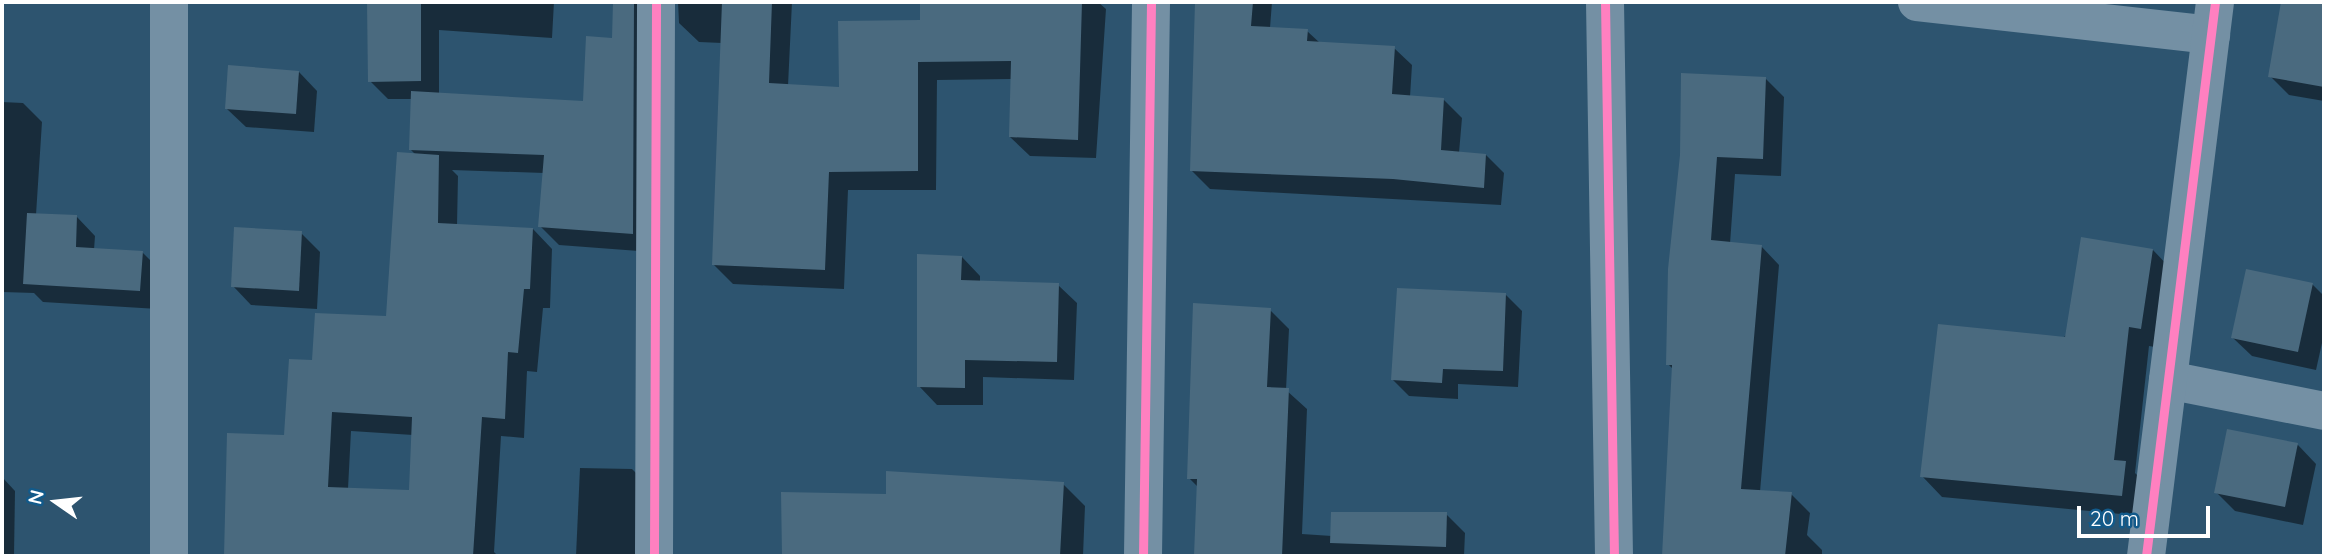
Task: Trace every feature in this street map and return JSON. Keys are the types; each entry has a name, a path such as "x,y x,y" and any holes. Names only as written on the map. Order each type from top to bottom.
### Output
{"street":[{"path":"169,2 169,556"},
{"path":"653,556 656,2"},
{"path":"1143,556 1151,2"},
{"path":"1605,2 1614,556"},
{"path":"1917,2 2213,18 2146,556"},
{"path":"2168,380 2324,411"}],"building":[{"path":"367,2 421,2 421,81 368,82"},
{"path":"613,2 634,2 633,234 538,227 544,155 409,150 411,91 583,101 586,36 612,38"},
{"path":"722,2 772,2 769,83 839,87 838,21 920,20 920,2 1082,2 1078,140 1009,137 1011,61 918,62 918,171 829,172 825,270 712,265"},
{"path":"1195,2 1253,2 1251,26 1308,29 1307,41 1395,46 1392,94 1444,98 1441,150 1486,154 1484,188 1393,179 1190,171"},
{"path":"2281,2 2324,2 2324,87 2268,77"},
{"path":"228,65 299,71 296,114 225,109"},
{"path":"1681,73 1766,77 1763,159 1717,157 1711,240 1762,245 1741,489 1792,492 1785,556 1662,556 1672,365 1666,365 1668,269 1680,155"},
{"path":"397,152 439,155 438,223 533,228 530,289 524,289 518,353 508,352 505,419 482,417 473,556 224,556 227,433 284,435 289,359 312,360 315,313 386,316","holes":["332,412 412,417 409,490 328,487"]},
{"path":"27,213 77,215 76,247 143,251 140,291 23,284"},
{"path":"234,227 302,231 299,291 231,287"},
{"path":"2081,237 2153,249 2141,329 2129,327 2114,460 2126,461 2122,496 1920,477 1938,324 2065,337"},
{"path":"917,254 962,256 961,280 1059,283 1057,362 965,360 965,388 917,387"},
{"path":"2246,269 2313,283 2298,352 2231,338"},
{"path":"1397,288 1506,293 1503,371 1443,369 1442,383 1391,380"},
{"path":"1193,303 1271,308 1267,387 1289,388 1282,556 1194,556 1197,479 1187,479"},
{"path":"2227,429 2298,443 2285,507 2214,493"},
{"path":"886,471 1064,482 1060,556 782,556 781,492 886,494"},
{"path":"1331,512 1447,512 1446,547 1330,543"}],"cycle path":[{"path":"654,556 656,2"},
{"path":"1143,556 1151,2"},
{"path":"1605,2 1614,556"},
{"path":"2146,556 2215,2"}]}
